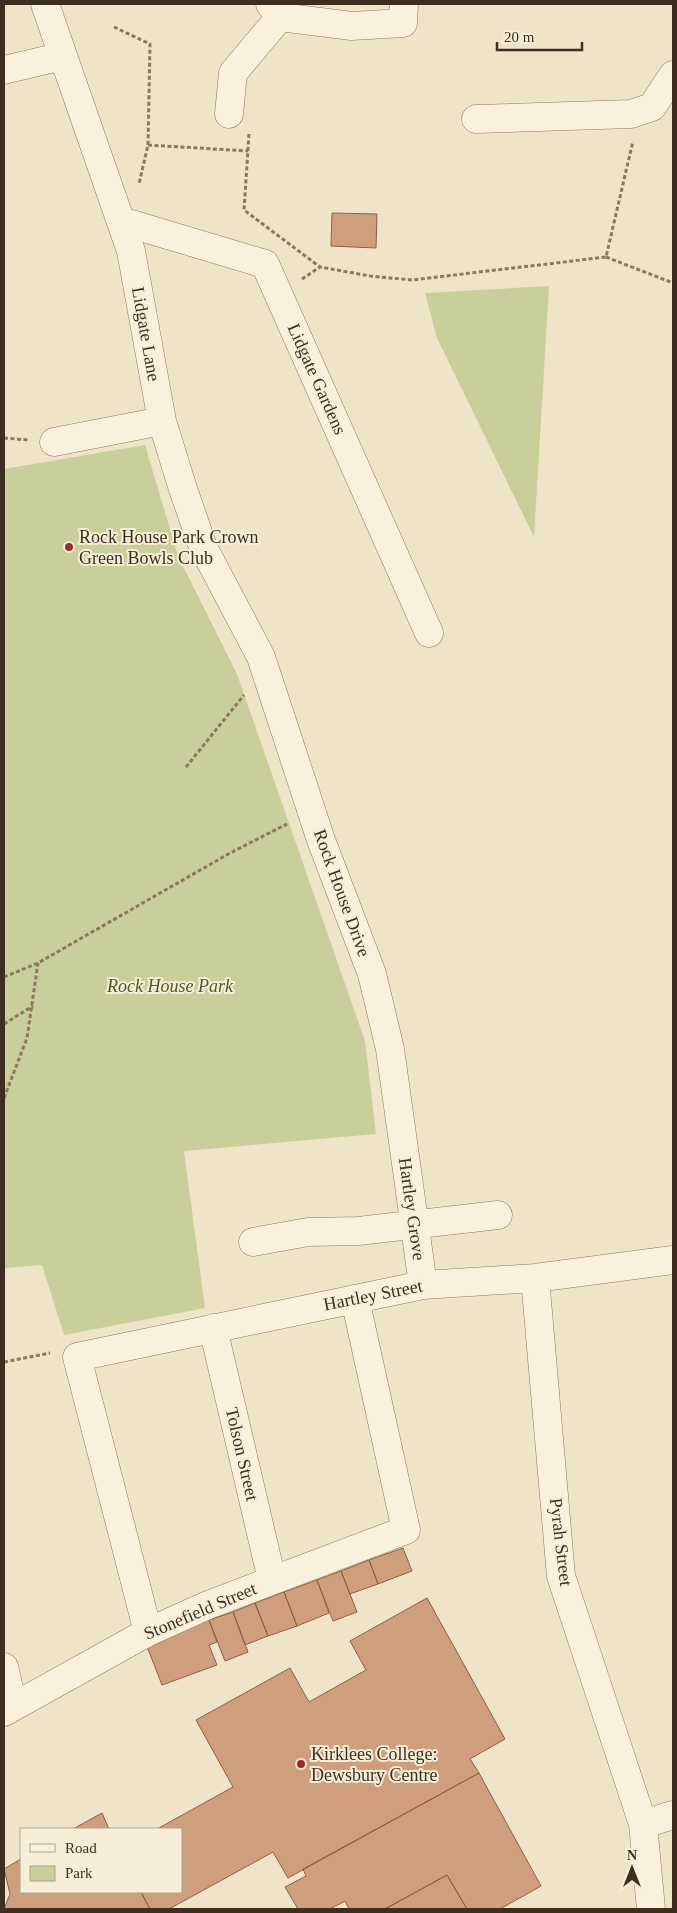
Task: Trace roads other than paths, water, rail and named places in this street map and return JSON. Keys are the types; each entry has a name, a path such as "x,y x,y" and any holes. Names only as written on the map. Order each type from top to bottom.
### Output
{"street":[{"name":"Lidgate Lane","path":"45,4 131,251 162,421 203,547 262,663"},
{"path":"239,121 233,74 275,10 352,26 403,23 404,4"},
{"path":"4,70 64,56"},
{"path":"476,118 631,114 652,107 673,75"},
{"name":"Lidgate Gardens","path":"118,213 265,264 430,632"},
{"path":"54,442 162,421"},
{"name":"Rock House Drive","path":"262,663 312,811 372,974 390,1049 400,1134"},
{"name":"Hartley Grove","path":"400,1134 423,1285"},
{"path":"253,1242 308,1232 358,1230 498,1215"},
{"name":"Hartley Street","path":"148,1632 76,1357 423,1285 535,1278 673,1260"},
{"name":"Pyrah Street","path":"535,1278 561,1576 643,1824 650,1909"},
{"name":"Stonefield Street","path":"8,1709 148,1632 208,1604 406,1530 354,1299"},
{"name":"Tolson Street","path":"213,1328 272,1580"},
{"path":"4,1667 8,1709"},
{"path":"643,1824 673,1815"}],"place":[{"name":"Rock House Park Crown Green Bowls Club","path":"69,547"},
{"name":"Kirklees College: Dewsbury Centre","path":"301,1764"}],"park label":[{"name":"Rock House Park","path":"170,986"}]}
